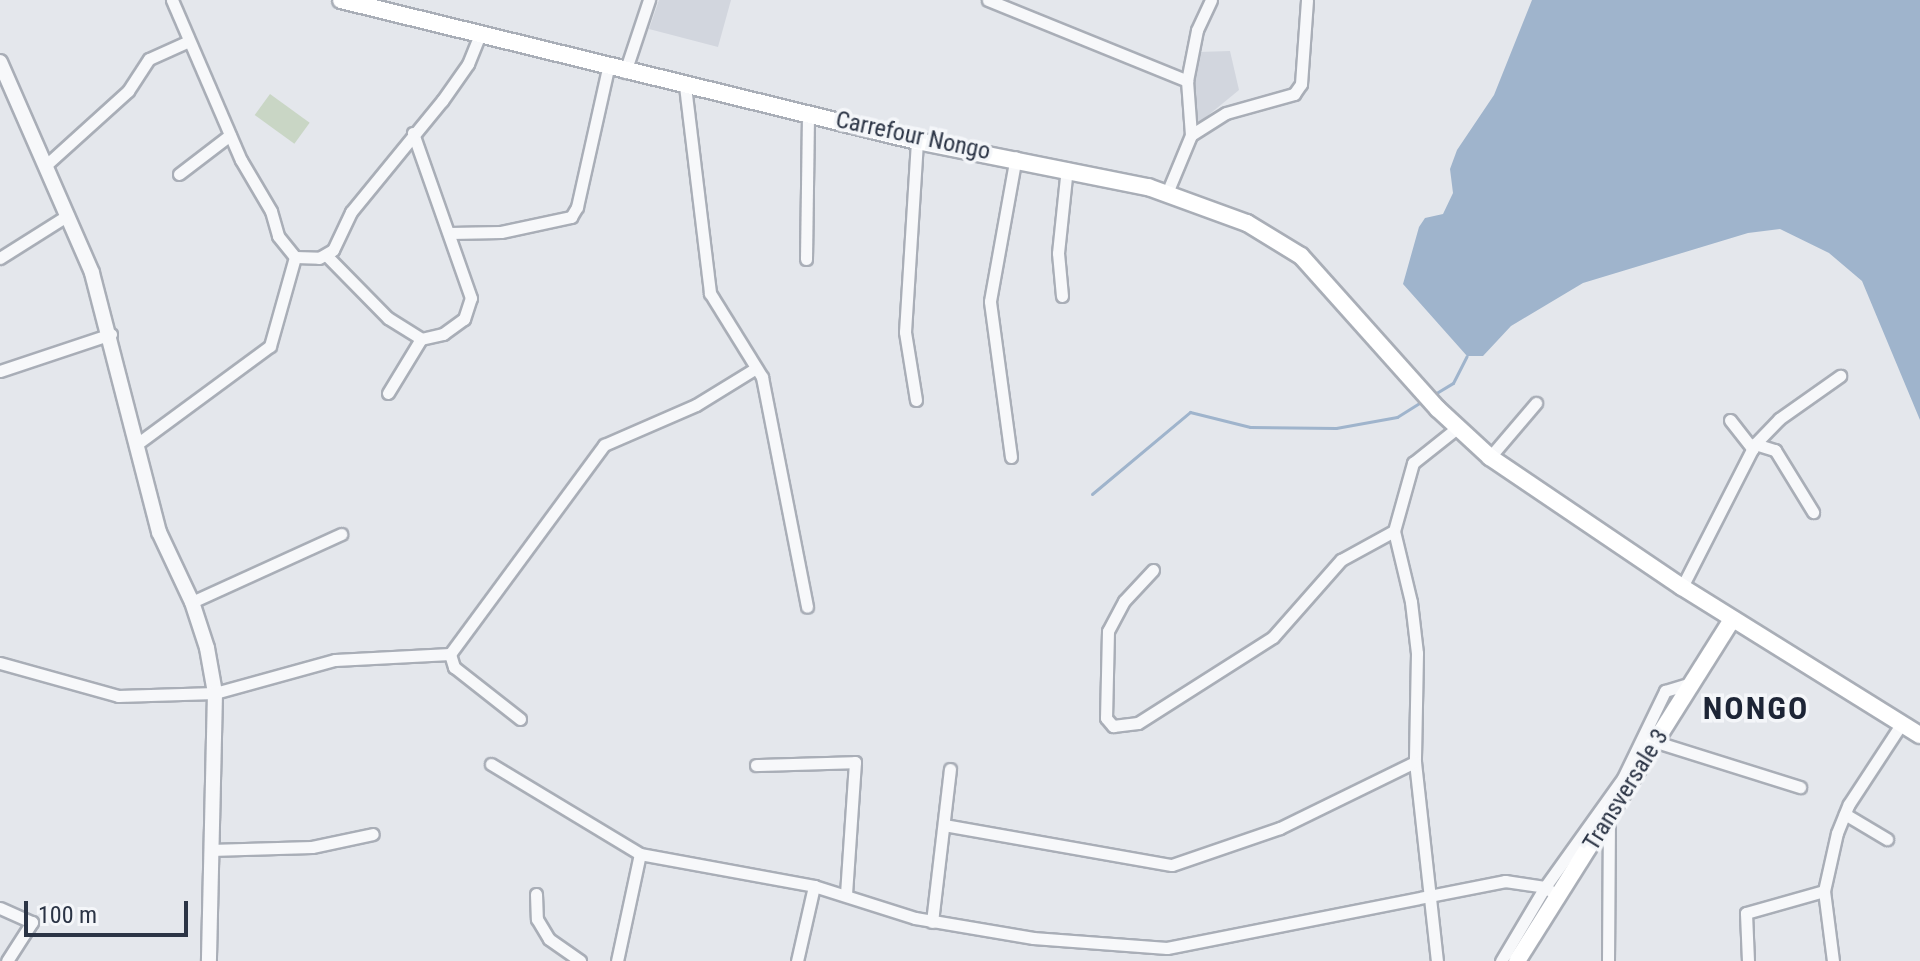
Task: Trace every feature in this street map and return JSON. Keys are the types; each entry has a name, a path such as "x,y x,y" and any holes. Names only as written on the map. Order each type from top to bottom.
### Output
{"main road":[{"name":"Carrefour Nongo","path":"341,0 616,70 917,141 1067,168 1167,193 1247,223 1301,256 1419,389 1490,457 1682,587 1920,735"},
{"name":"Transversale 3","path":"1517,961 1552,892 1609,818 1732,619"}],"street":[{"path":"172,0 187,42 230,135 271,211 278,236 295,257"},
{"path":"450,233 501,232 571,217 616,70 649,0"},
{"path":"988,0 1008,4 1187,81"},
{"path":"1167,193 1191,135 1187,81 1197,30 1211,0"},
{"path":"1191,135 1226,113 1294,94 1301,84 1307,0"},
{"path":"326,255 376,175 468,64 480,35"},
{"path":"45,166 128,91 149,59 187,42"},
{"path":"0,62 68,215 111,334 159,532 192,602 215,693 209,961"},
{"path":"685,86 710,293 753,370 762,377 778,439 807,607"},
{"path":"806,259 808,114"},
{"path":"388,393 421,339 454,328 470,309 471,298 450,233 413,133"},
{"path":"179,174 230,135"},
{"path":"916,400 905,332 917,141"},
{"path":"1011,457 990,301 1016,157"},
{"path":"1062,296 1058,253 1067,168"},
{"path":"0,258 68,215"},
{"path":"295,257 326,255 388,318 421,339"},
{"path":"137,444 270,346 295,257"},
{"path":"0,371 111,334"},
{"path":"450,654 604,445 696,405 753,370"},
{"path":"1682,587 1754,447 1779,419 1840,376"},
{"path":"1490,457 1536,403"},
{"path":"1730,420 1754,447 1775,450 1813,512"},
{"path":"1437,961 1415,762 1417,653 1411,602 1394,531 1413,463 1457,428"},
{"path":"1153,570 1124,601 1108,631 1106,718 1113,726 1138,723 1273,637 1341,560 1394,531"},
{"path":"192,602 341,534"},
{"path":"0,663 118,696 215,693 335,660 450,654"},
{"path":"450,654 454,667 520,719"},
{"path":"1501,961 1552,892 1623,778 1665,691 1694,681"},
{"path":"1833,961 1824,891 1845,814 1902,723"},
{"path":"1656,742 1800,787"},
{"path":"756,765 855,762 846,894"},
{"path":"944,825 1172,865 1280,828 1415,762"},
{"path":"491,764 640,854 814,886 932,922 1033,938 1167,948 1505,881 1552,892"},
{"path":"932,922 950,769"},
{"path":"1845,814 1887,839"},
{"path":"1608,961 1609,818"},
{"path":"210,850 312,847 373,834"},
{"path":"617,961 640,854"},
{"path":"797,961 814,886"},
{"path":"1748,961 1746,913 1824,891"},
{"path":"536,894 537,919 549,939 580,961"},
{"path":"0,908 32,922 7,961"},
{"path":"1166,961 1167,948"}],"shaded area":[{"path":"659,0 731,0 718,47 649,29"},
{"path":"1230,51 1239,90 1200,122 1192,119 1191,72 1198,52"}],"green space":[{"path":"270,94 310,123 294,144 255,115"}],"water":[{"path":"1532,0 1920,0 1920,420 1862,281 1829,253 1780,229 1748,233 1583,283 1511,326 1483,356 1467,356 1403,284 1419,227 1425,218 1443,214 1453,193 1450,169 1457,150 1494,95"}],"waterway":[{"path":"1433,395 1453,383 1467,356"},
{"path":"1092,494 1190,412 1250,427 1336,428 1397,417 1423,401"}],"district":[{"name":"NONGO","path":"1756,708"}]}
